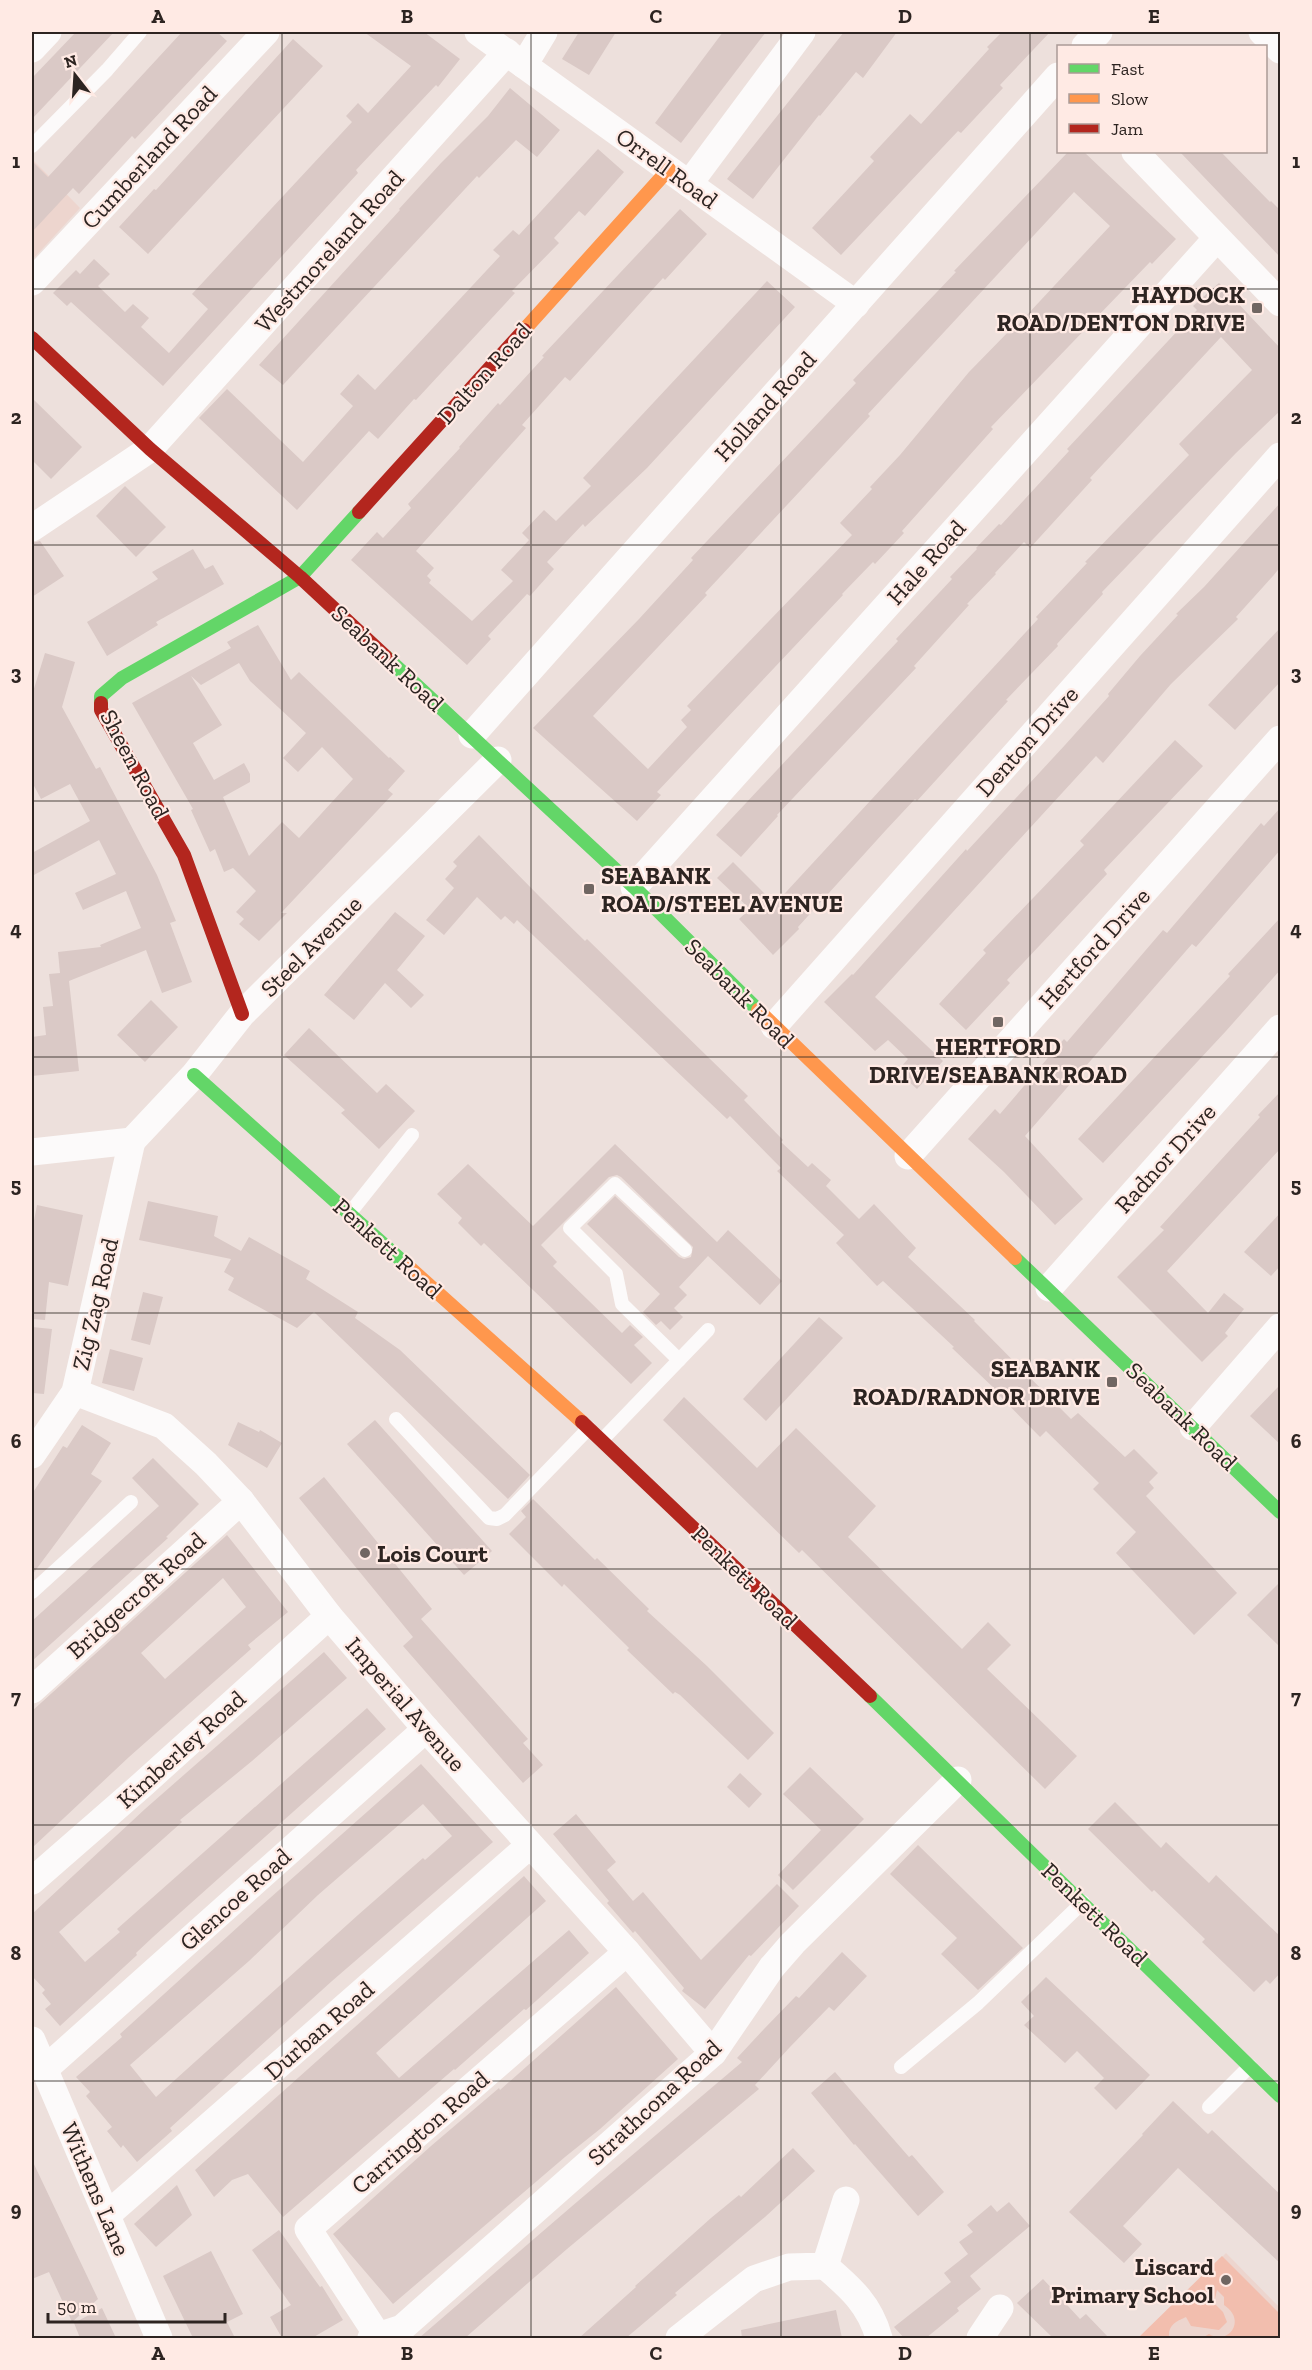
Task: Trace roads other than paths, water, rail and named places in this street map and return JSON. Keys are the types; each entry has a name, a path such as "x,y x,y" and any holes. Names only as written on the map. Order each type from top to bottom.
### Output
{"street":[{"path":"32,49 48,32"},
{"name":"Cumberland Road","path":"32,282 266,32"},
{"name":"Orrell Road","path":"478,32 856,304"},
{"name":"Westmoreland Road","path":"32,528 150,449 516,58 544,32"},
{"path":"679,177 802,32"},
{"path":"1086,45 1099,32"},
{"path":"1262,32 1281,50"},
{"name":"Holland Road","path":"472,735 1057,78"},
{"path":"1136,153 1281,303"},
{"name":"Dalton Road","path":"300,577 679,177"},
{"name":"Hale Road","path":"634,887 1217,238"},
{"name":"Seabank Road","path":"32,338 150,449 300,577 634,887 774,1026 1281,1512"},
{"name":"Denton Drive","path":"774,1026 1281,456"},
{"name":"Sheen Road","path":"242,1014 184,855 101,710 101,696 122,678 300,577"},
{"name":"Hertford Drive","path":"909,1156 1281,739"},
{"name":"Steel Avenue","path":"132,1141 194,1075 242,1014 498,760"},
{"name":"Radnor Drive","path":"1049,1288 1281,1028"},
{"name":"Penkett Road","path":"194,1075 602,1440 958,1780 1281,2096"},
{"path":"32,1152 132,1141"},
{"name":"Zig Zag Road","path":"32,1455 75,1392 132,1141"},
{"path":"1193,1427 1281,1327"},
{"name":"Imperial Avenue","path":"75,1392 164,1426 206,1464 241,1501 329,1616 426,1729 627,1952 713,2053"},
{"name":"Bridgecroft Road","path":"32,1690 241,1501"},
{"name":"Kimberley Road","path":"32,1881 329,1616"},
{"name":"Glencoe Road","path":"45,2069 426,1729"},
{"name":"Strathcona Road","path":"374,2337 402,2328 713,2053 772,1967 786,1951 958,1780"},
{"name":"Durban Road","path":"107,2215 530,1845"},
{"name":"Carrington Road","path":"374,2337 308,2229 627,1952"},
{"name":"Withens Lane","path":"32,2040 159,2338"},
{"path":"825,2266 846,2200"},
{"path":"679,2338 754,2279 789,2267 825,2266 854,2290 874,2318 879,2338"},
{"path":"980,2338 1000,2308"}],"lane":[{"path":"32,146 107,70 140,32"},
{"path":"349,1214 412,1135"},
{"path":"680,1360 622,1304 616,1274 570,1228 615,1184 684,1250"},
{"path":"602,1440 708,1330"},
{"path":"396,1419 489,1518 497,1519 505,1515 589,1428"},
{"path":"32,1592 131,1502"},
{"path":"901,2067 978,2003 1083,1902"},
{"path":"1209,2108 1250,2065"}],"place":[{"name":"HAYDOCK ROAD/DENTON DRIVE","path":"1257,308"},
{"name":"SEABANK ROAD/STEEL AVENUE","path":"589,889"},
{"name":"HERTFORD DRIVE/SEABANK ROAD","path":"998,1022"},
{"name":"SEABANK ROAD/RADNOR DRIVE","path":"1112,1382"},
{"name":"Lois Court","path":"365,1553"},
{"name":"Liscard Primary School","path":"1226,2280"}]}
